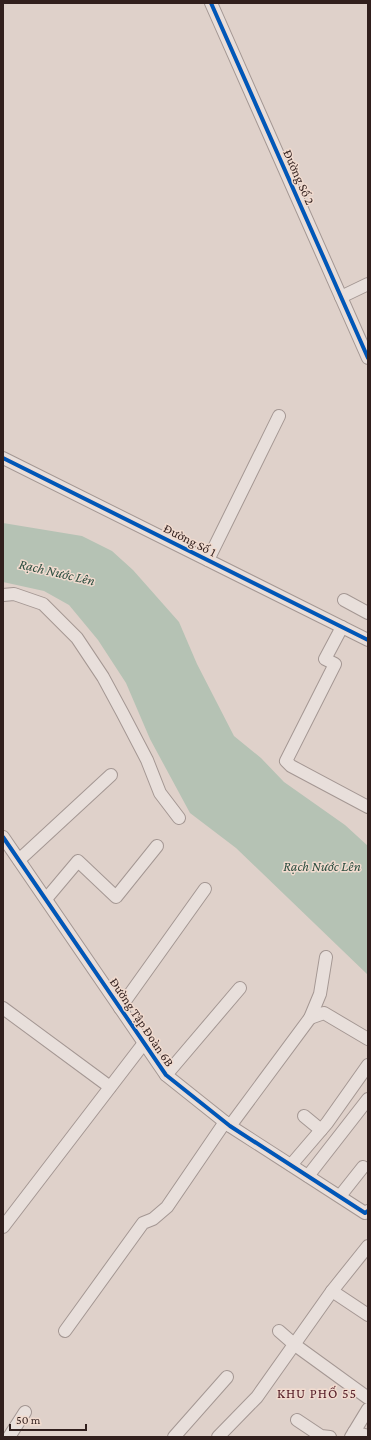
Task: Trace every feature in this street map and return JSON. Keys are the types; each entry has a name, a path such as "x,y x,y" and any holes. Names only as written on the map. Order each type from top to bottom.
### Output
{"street":[{"name":"Đường Số 2","path":"211,3 368,358"},
{"path":"341,297 368,284"},
{"path":"208,560 279,416"},
{"name":"Đường Số 1","path":"3,458 368,640"},
{"path":"3,595 14,594 43,604 77,638 103,676 147,760 160,793 179,818"},
{"path":"344,600 368,613"},
{"path":"342,627 325,659 335,664 286,761 291,766 368,807"},
{"path":"20,860 111,775"},
{"name":"Đường Tập Đoàn 6B","path":"3,837 166,1075 228,1124 367,1213"},
{"path":"46,899 78,861 116,897 157,846"},
{"path":"120,1008 205,889"},
{"path":"65,1331 143,1223 153,1219 167,1207 228,1124 310,1018 320,994 326,957"},
{"path":"166,1075 240,988"},
{"path":"3,1008 110,1087"},
{"path":"310,1018 324,1013 368,1039"},
{"path":"3,1228 144,1043"},
{"path":"291,1165 321,1130 368,1065"},
{"path":"308,1176 368,1099"},
{"path":"304,1116 321,1130"},
{"path":"340,1196 363,1167"},
{"path":"218,1437 257,1397 332,1291 368,1246"},
{"path":"332,1291 368,1315"},
{"path":"279,1330 295,1345 368,1398"},
{"path":"174,1437 227,1376"},
{"path":"368,1409 353,1435 368,1436"},
{"path":"3,1435 8,1437 25,1412"},
{"path":"298,1420 321,1436 330,1437"}],"water":[{"name":"Rạch Nước Lên","path":"3,523 82,536 112,551 133,570 179,622 197,664 234,736 261,758 284,782 345,825 368,846 368,975 236,848 190,813 150,739 126,683 98,640 69,605 44,591 3,582"}],"cycle path":[{"path":"211,3 368,358"},
{"path":"3,458 368,640"},
{"path":"3,837 166,1075 230,1126 365,1213 368,1211"}],"district":[{"name":"KHU PHỐ 55","path":"317,1393"}]}
